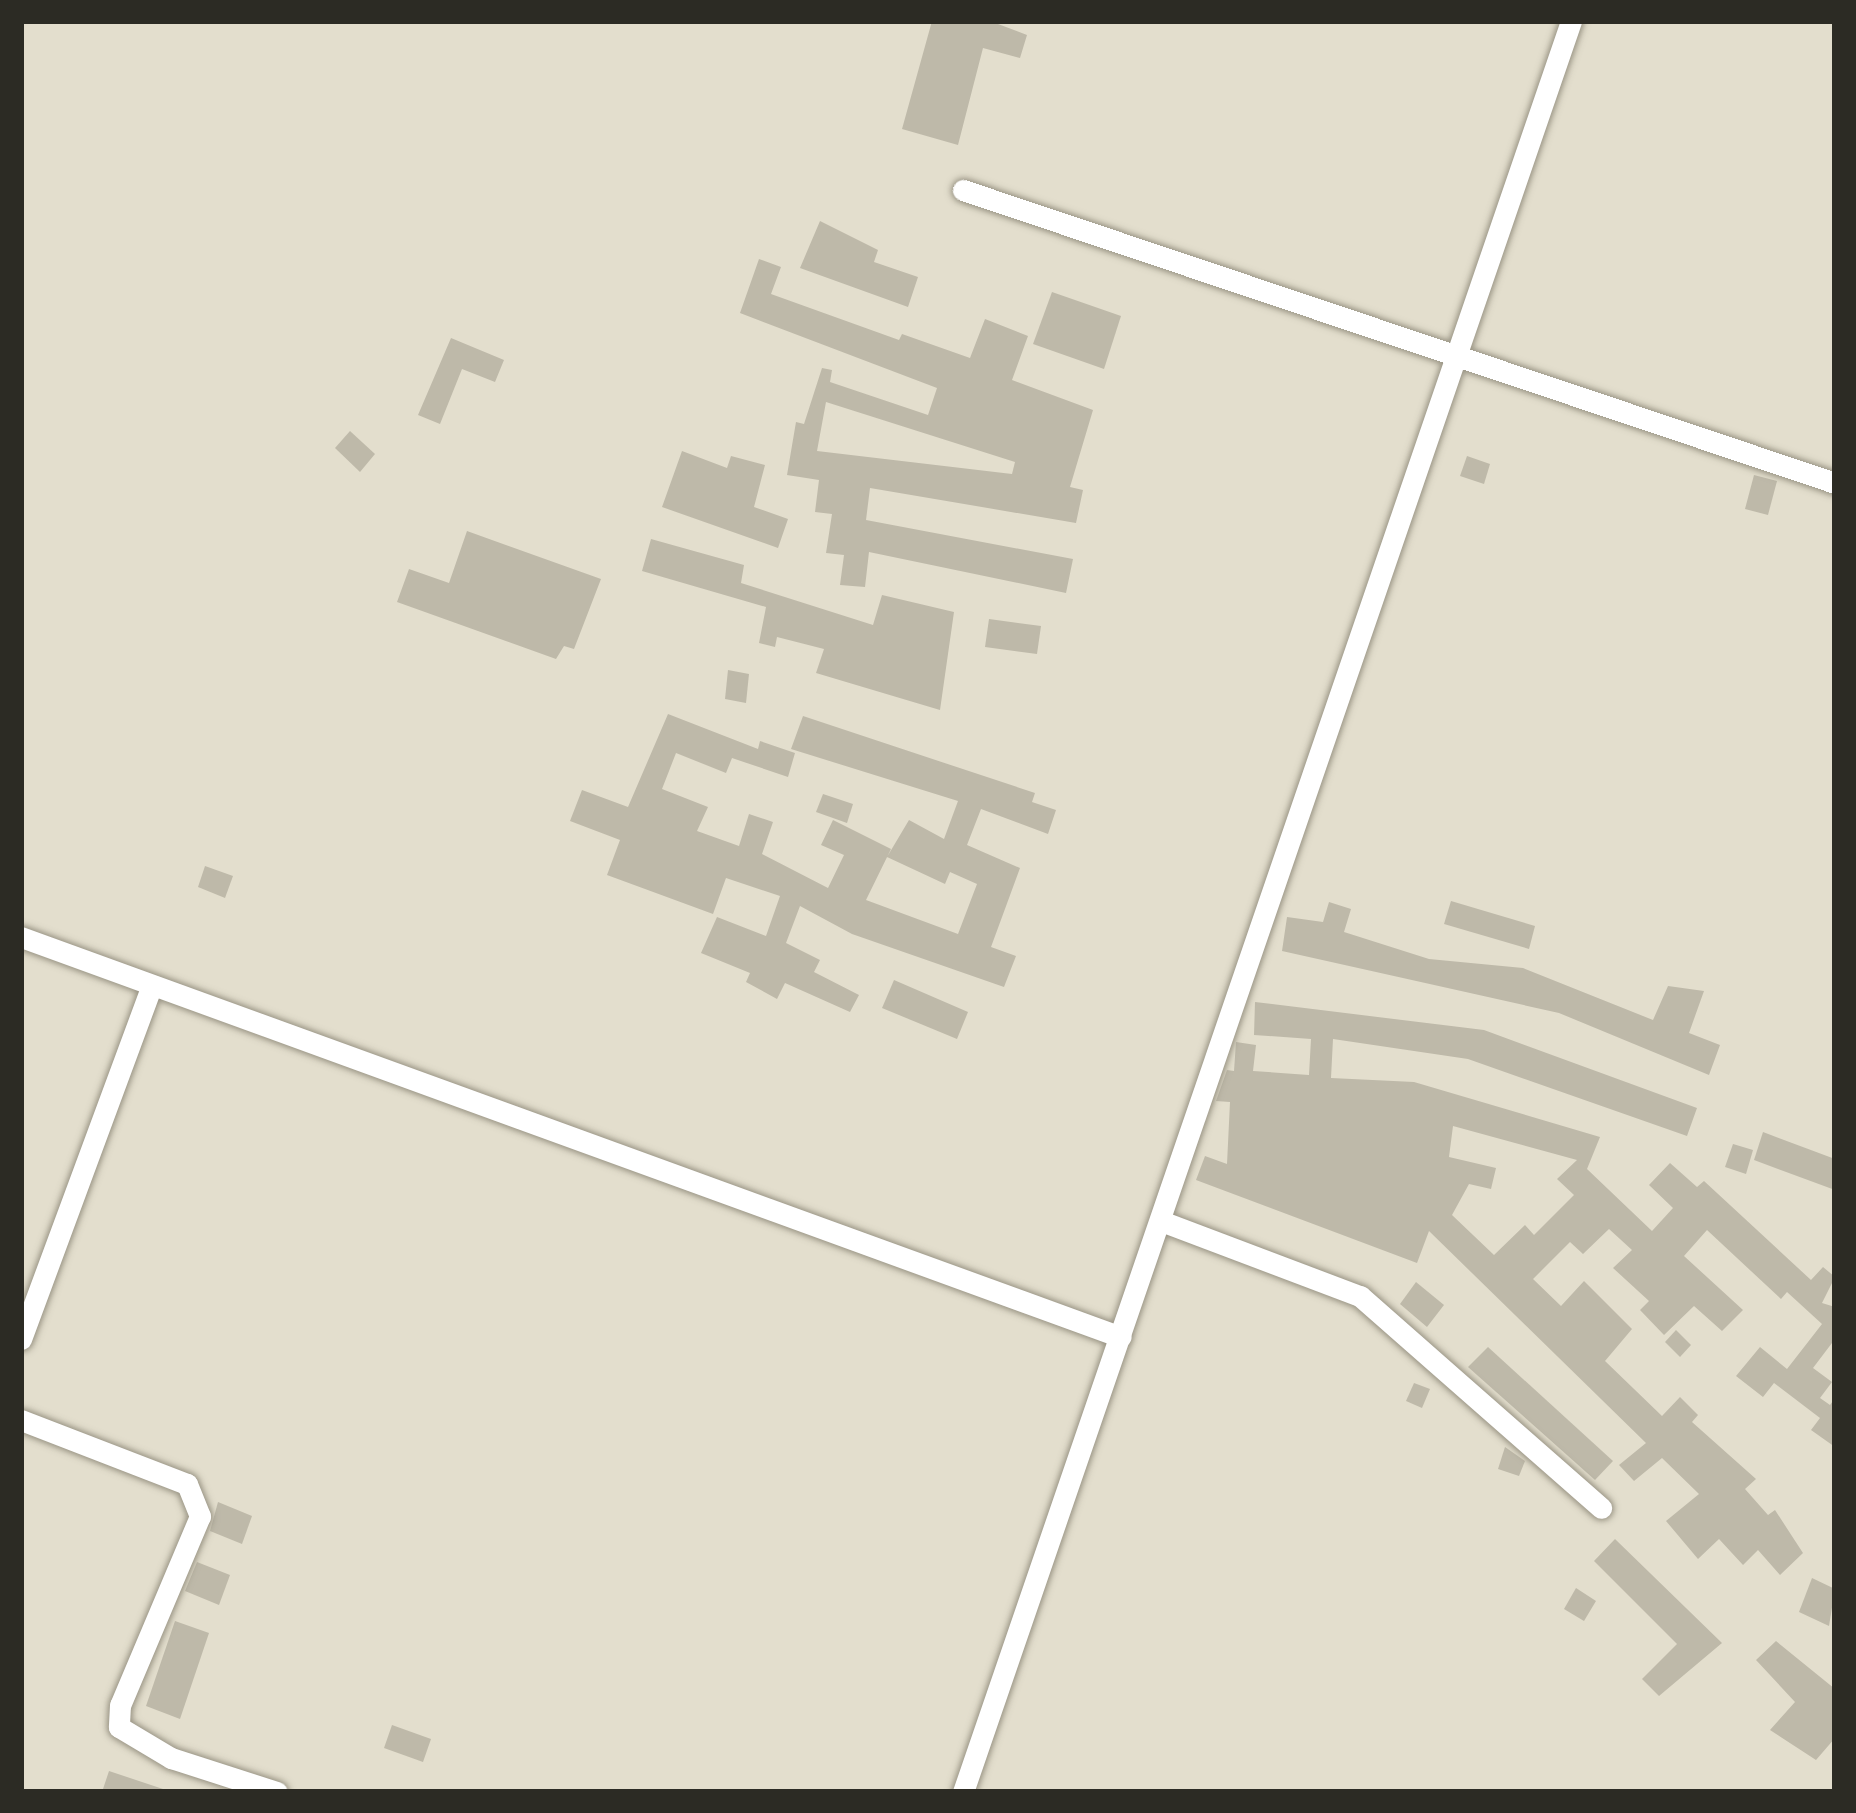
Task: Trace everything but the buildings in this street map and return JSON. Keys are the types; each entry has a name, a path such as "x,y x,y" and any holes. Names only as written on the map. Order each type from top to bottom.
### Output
{"street":[{"path":"963,1792 1571,21"},
{"path":"963,190 1835,483"},
{"path":"21,937 1121,1337"},
{"path":"21,1339 152,985"},
{"path":"1161,1221 1360,1296 1601,1508"},
{"path":"21,1420 187,1484 200,1516 120,1705 119,1727 171,1758 278,1792"}]}
